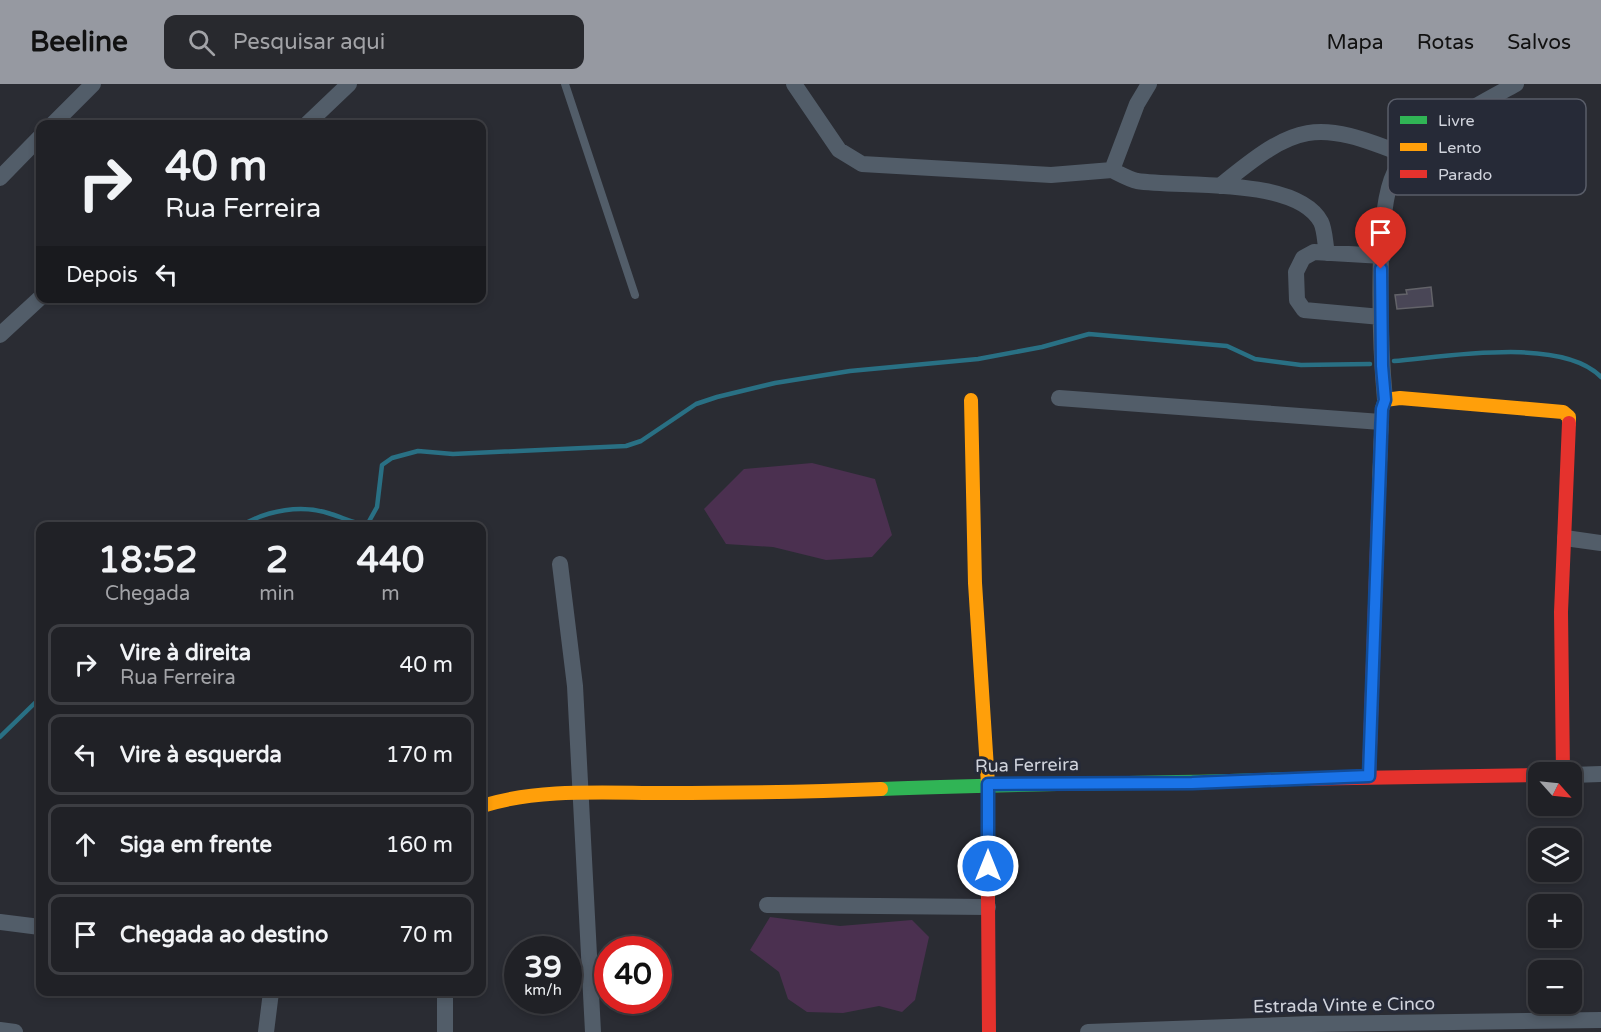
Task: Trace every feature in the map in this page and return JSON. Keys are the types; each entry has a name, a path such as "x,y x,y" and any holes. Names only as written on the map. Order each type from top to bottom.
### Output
{"street":[{"path":"57,120 93,84"},
{"path":"311,120 350,84"},
{"path":"794,84 839,150 862,164 1051,175 1112,170 1136,181 1220,186 1269,192 1305,205 1322,223 1327,253"},
{"path":"1112,170 1137,105 1149,84"},
{"path":"1488,99 1516,84"},
{"path":"1220,186 1273,145 1298,133 1329,131 1388,148"},
{"path":"0,178 36,141"},
{"path":"1369,776 1381,422 1385,400 1381,317 1384,214 1388,192"},
{"path":"1381,317 1304,310 1297,300 1296,272 1303,258 1314,252 1383,256"},
{"path":"0,335 36,302"},
{"path":"1059,398 1381,422"},
{"path":"1385,400 1400,398 1563,412 1569,417 1561,612 1563,762"},
{"path":"971,400 975,583 988,784 989,1032"},
{"path":"1565,538 1601,543"},
{"path":"560,564 575,686 593,1032"},
{"path":"1582,775 1601,774"},
{"name":"Rua Ferreira","path":"486,805 514,796 581,793 778,793 988,784 1192,783 1369,776 1528,775"},
{"path":"767,905 988,907"},
{"path":"0,922 36,926"},
{"path":"266,1032 270,996"},
{"path":"445,996 445,1032"},
{"name":"Estrada Vinte e Cinco","path":"1088,1032 1601,1020"},
{"path":"0,1030 15,1032"}],"lane":[{"path":"565,84 636,295"}],"shaded area":[{"path":"812,463 875,479 892,535 872,557 826,560 773,547 726,544 704,509 744,469"},
{"path":"770,917 840,926 912,920 929,937 915,1000 902,1012 879,1006 843,1013 807,1012 788,999 779,972 750,950"}],"building":[{"path":"1431,287 1433,306 1397,309 1395,295 1407,294 1406,290"}],"waterway":[{"path":"369,522 377,507 382,465 392,458 418,451 453,454 626,446 641,441 696,404 775,383 850,371 978,359 1042,347 1089,334 1227,346 1255,359 1301,365 1370,364"},
{"path":"1394,361 1472,353 1532,353 1583,364 1601,377"},
{"path":"248,522 273,513 297,509 320,511 353,522"},
{"path":"0,737 36,702"}],"traffic: fast":[{"path":"881,789 1292,779"}],"traffic: slow":[{"path":"1379,489 1382,409 1385,400 1400,398 1563,412 1569,417 1569,423"},
{"path":"971,400 975,583 988,784 988,898"},
{"path":"486,805 526,796 572,793 746,793 881,789"}],"traffic: jam":[{"path":"1563,762 1561,612 1569,423"},
{"path":"1369,776 1379,489"},
{"path":"1292,779 1528,775"},
{"path":"988,898 989,1032"}],"route":[{"path":"988,866 988,784 1192,783 1369,776 1382,409 1385,400 1382,366 1381,269"}]}
